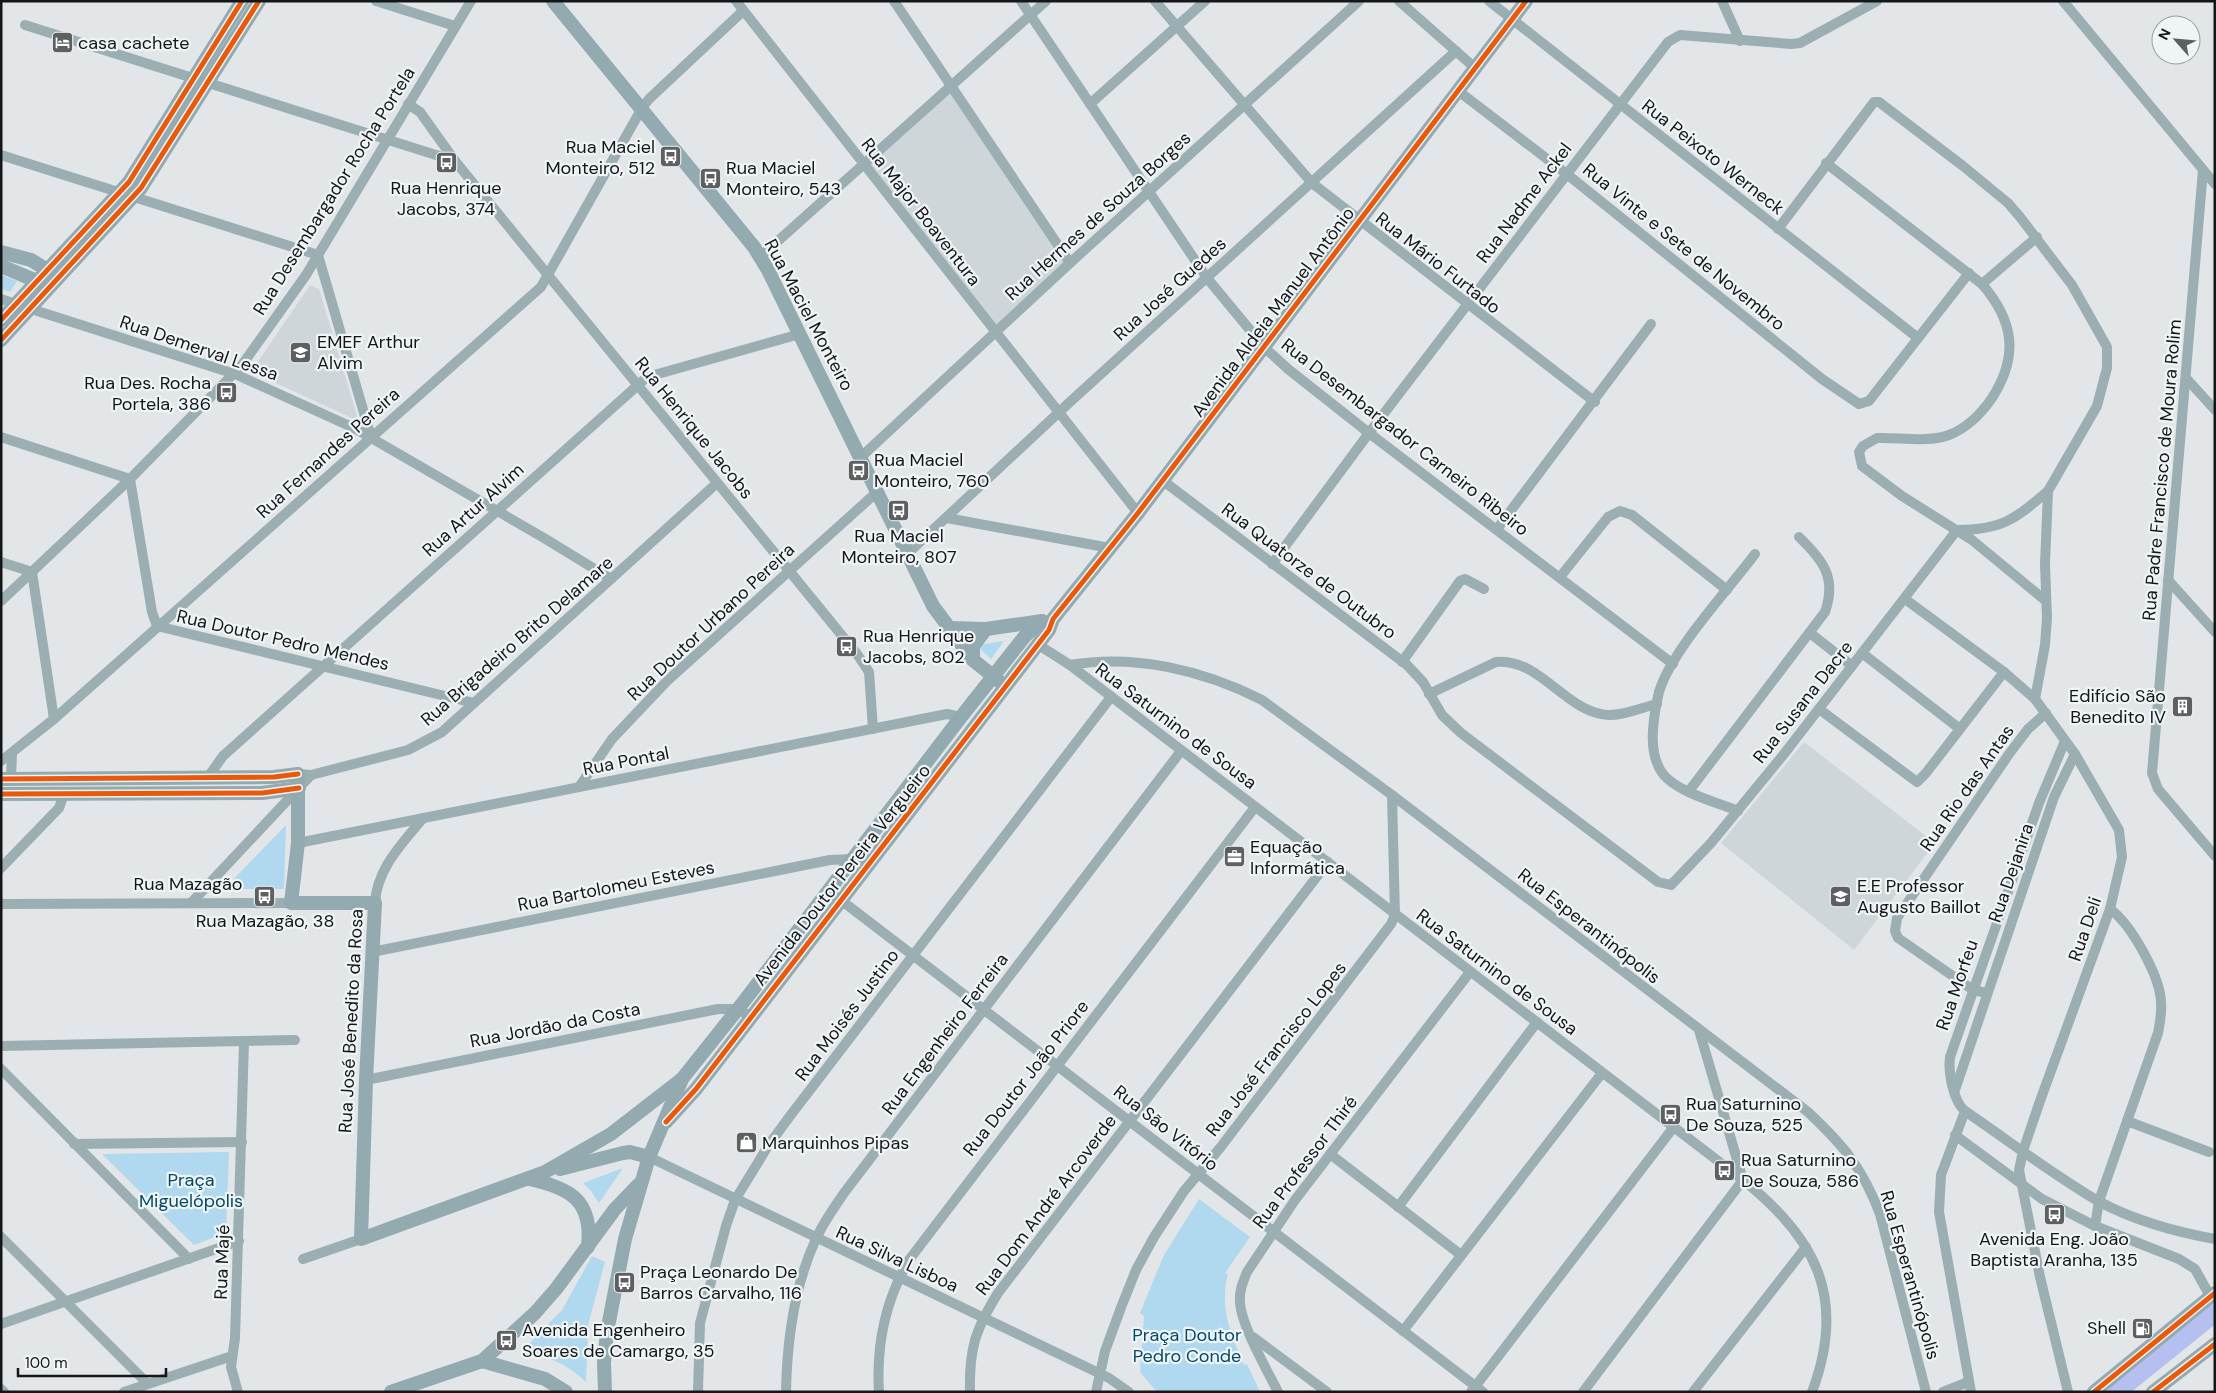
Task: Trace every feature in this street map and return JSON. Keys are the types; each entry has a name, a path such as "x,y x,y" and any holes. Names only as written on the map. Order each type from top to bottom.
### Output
{"street":[{"path":"1,340 30,308 49,279 129,182 242,1"},
{"path":"1,320 16,304 49,279 134,197 259,1"},
{"path":"376,1 455,26"},
{"name":"Rua Desembargador Rocha Portela","path":"1,601 130,478 235,374 318,255 471,1"},
{"name":"Rua Maciel Monteiro","path":"553,1 642,108 760,257 937,611 973,660 1005,686"},
{"name":"Rua Major Boaventura","path":"736,1 1138,512"},
{"path":"894,1 1070,262"},
{"name":"Rua Desembargador Carneiro Ribeiro","path":"1021,1 1207,278 1264,347 1288,369 1369,433 1673,664"},
{"path":"760,257 864,166 1046,1"},
{"name":"Rua Mário Furtado","path":"1155,1 1312,183 1595,402"},
{"path":"1090,104 1205,1"},
{"name":"Rua Hermes de Souza Borges","path":"861,457 1070,262 1359,1"},
{"path":"1399,1 1474,67"},
{"name":"Rua Peixoto Werneck","path":"1489,1 1512,21 1918,338"},
{"name":"Avenida Aldeia Manuel Antônio","path":"1025,636 1048,620 1110,548 1526,1"},
{"path":"1722,1 1740,40 1791,44 1800,43 1877,1"},
{"path":"2063,1 2215,184"},
{"name":"Rua Fernandes Pereira","path":"1,760 54,718 542,287 642,108 649,99 744,12"},
{"path":"25,25 455,161"},
{"name":"Rua Nadme Ackel","path":"1272,564 1369,433 1668,42 1680,35 1740,40"},
{"name":"Rua José Guedes","path":"907,554 1059,412 1456,51"},
{"name":"Rua Vinte e Sete de Novembro","path":"1457,90 1568,174 1822,379 1852,401 1864,404 1869,401 1918,338"},
{"path":"1778,229 1826,163 1876,101 1925,136 2008,204 2037,237 2086,307 2100,332 2108,356 2103,387 2094,412 2048,491 2009,521 1982,530 1957,530"},
{"name":"Rua Henrique Jacobs","path":"408,104 420,112 455,161 868,668 873,728"},
{"path":"1,155 318,255 371,437"},
{"path":"1826,163 1982,284 1995,298 2004,314 2011,351 2007,369 1986,406 1976,418 1947,436 1932,438 1877,438 1863,446 1859,452 1862,466 1868,473 1983,548 2046,601"},
{"name":"Rua Padre Francisco de Moura Rolim","path":"2203,170 2152,772 2158,789 2215,856"},
{"path":"1982,284 2037,237"},
{"path":"1,252 31,260 49,279"},
{"path":"1,266 49,279"},
{"path":"1918,338 1969,273"},
{"path":"1,299 16,304"},
{"name":"Rua Demerval Lessa","path":"30,308 235,374 371,437 611,579"},
{"path":"1497,529 1595,402 1651,324"},
{"name":"Rua Artur Alvim","path":"208,777 223,756 638,384 655,374 800,334"},
{"path":"2186,378 2215,410"},
{"path":"1,437 130,478"},
{"name":"Rua Doutor Pedro Mendes","path":"130,478 152,612 157,626 474,703"},
{"name":"Rua Quatorze de Outubro","path":"1162,480 1417,674 1442,715 1461,732 1658,882 1667,885"},
{"name":"Rua Brigadeiro Brito Delamare","path":"305,774 420,745 442,732 717,483"},
{"path":"2035,699 2045,646 2046,601 2044,564 2048,491"},
{"name":"Rua Doutor Urbano Pereira","path":"579,787 612,739 637,710 877,492"},
{"path":"1560,577 1608,517 1620,512 1632,515 1727,590"},
{"path":"947,518 1110,548"},
{"name":"Rua Susana Dacre","path":"1667,885 1675,882 1693,863 1738,810 1819,709 1957,530"},
{"path":"1689,791 1825,612 1830,599 1829,580 1823,564 1799,537"},
{"path":"1738,810 1689,791 1671,781 1658,764 1653,739 1659,691 1673,664 1755,554"},
{"path":"1,562 32,572 54,718"},
{"path":"1402,662 1460,581 1465,579 1484,589"},
{"path":"2168,580 2215,632"},
{"name":"Rua Deli","path":"1905,599 2004,672 2035,699 2074,754 2119,830 2122,857 2110,909 2023,1151 2019,1170 2040,1277 2068,1392"},
{"path":"950,628 990,628 1048,620"},
{"name":"Avenida Aldeia Manuel Antônio","path":"1038,644 1048,630 1048,620"},
{"path":"990,628 1025,636 1038,644"},
{"path":"973,660 972,646 990,628"},
{"path":"1810,633 1852,666"},
{"name":"Avenida Doutor Pereira Vergueiro","path":"666,1122 696,1089 750,1016 834,895 852,859 1025,636"},
{"name":"Avenida Doutor Pereira Vergueiro","path":"303,1259 545,1172 611,1134 682,1079 737,1009 834,895 865,867 1038,644"},
{"name":"Rua Saturnino de Sousa","path":"1038,644 1070,665 1181,752 1328,862 1743,1180 1778,1211 1806,1247 1822,1279 1827,1314 1824,1355 1812,1392"},
{"path":"1862,653 1960,729"},
{"name":"Rua Esperantinópolis","path":"1070,665 1109,660 1190,671 1240,688 1270,705 1392,795 1808,1112 1839,1140 1856,1163 1870,1188 1880,1214 1926,1392"},
{"path":"1429,694 1496,662 1504,661 1520,664 1583,707 1602,715 1619,714 1657,704"},
{"path":"1819,709 1917,782 1921,780 2004,672"},
{"name":"Rua Moisés Justino","path":"698,1392 699,1341 704,1302 735,1200 768,1146 1111,697"},
{"name":"Rua Rio das Antas","path":"1973,990 1898,938 1895,931 1897,918 2009,754 2032,724 2046,713"},
{"name":"Rua Pontal","path":"298,843 873,728 947,714 961,717"},
{"name":"Rua Morfeu","path":"1965,1111 1956,1102 1949,1073 1950,1056 2038,803 2065,741"},
{"name":"Rua Engenheiro Ferreira","path":"786,1392 790,1334 804,1270 816,1239 844,1193 1181,752"},
{"path":"12,753 6,779 305,774 299,788 192,902"},
{"name":"Rua Dejanira","path":"1954,1090 2054,797 2074,754"},
{"path":"1,794 262,793 299,788"},
{"path":"291,903 298,843 299,788"},
{"path":"1,868 59,808 64,794"},
{"name":"Rua José Francisco Lopes","path":"1096,1392 1110,1336 1136,1270 1154,1237 1198,1173 1381,941 1395,915 1392,795"},
{"name":"Rua Doutor João Priore","path":"879,1392 880,1340 891,1296 898,1278 924,1239 1255,807"},
{"name":"Rua José Benedito da Rosa","path":"361,1239 366,1080 375,903 378,885 394,852 423,818"},
{"path":"852,859 865,867"},
{"name":"Rua Bartolomeu Esteves","path":"372,952 830,860 852,859"},
{"name":"Rua Dom André Arcoverde","path":"970,1392 973,1342 982,1318 998,1293 1328,862"},
{"name":"Rua São Vitório","path":"834,895 1130,1120 1477,1390"},
{"name":"Rua Mazagão","path":"1,904 375,903"},
{"path":"2095,1226 2099,1201 2158,1033 2162,1001 2157,981 2128,927 2110,909"},
{"name":"Rua Professor Thiré","path":"1278,1392 1252,1336 1240,1304 1241,1285 1273,1231 1470,972"},
{"path":"1973,990 1987,993"},
{"name":"Rua Jordão da Costa","path":"366,1080 718,1009 737,1009"},
{"path":"737,1009 750,1016"},
{"path":"1398,1207 1536,1022"},
{"path":"1583,1392 1743,1180 1699,1030"},
{"path":"1,1046 295,1040"},
{"name":"Rua Majé","path":"238,1392 232,1374 232,1356 235,1338 239,1241 244,1042"},
{"path":"1,1069 189,1259"},
{"path":"1403,1331 1602,1073"},
{"name":"Avenida Doutor Pereira Vergueiro","path":"545,1172 630,1152 650,1157 666,1122 682,1079"},
{"path":"1943,1392 1970,1387 1939,1212 1941,1175 1965,1111 2099,1201 2158,1224 2215,1239"},
{"path":"2127,1121 2209,1152"},
{"path":"1477,1390 1674,1128"},
{"path":"1955,1135 2042,1199 2095,1226 2180,1259 2195,1269 2212,1295 2094,1392"},
{"path":"74,1144 242,1142"},
{"path":"1330,1154 1461,1255"},
{"path":"602,1388 612,1298 625,1239 650,1157"},
{"name":"Rua Silva Lisboa","path":"650,1157 735,1200 1100,1374 1130,1392"},
{"path":"529,1179 553,1184 578,1198 588,1218 590,1229 588,1247"},
{"path":"391,1392 482,1361 535,1313 588,1247 615,1209 641,1183"},
{"path":"605,1224 613,1222 619,1225 625,1239"},
{"path":"1,1237 148,1384"},
{"path":"1,1324 239,1241"},
{"path":"1693,1392 1806,1247"},
{"path":"1252,1336 1327,1392"},
{"path":"2153,1392 2215,1344"},
{"path":"124,1392 232,1356"},
{"path":"482,1361 545,1379 566,1392"},
{"path":"1,1389 4,1392"}],"shaded area":[{"path":"952,87 1070,263 995,331 864,166"},
{"name":"EMEF Arthur Alvim","path":"310,285 319,289 357,416 354,419 254,373 253,369"},
{"name":"E.E Professor Augusto Baillot","path":"1804,742 1935,843 1854,950 1721,843"}],"green space":[{"path":"1,275 17,281 10,292 1,289"},
{"path":"1004,641 991,659 980,649 983,644"},
{"path":"286,825 284,889 224,889"},
{"name":"Praça Miguelópolis","path":"229,1152 226,1233 194,1245 102,1154"},
{"path":"623,1168 599,1203 583,1183"},
{"name":"Praça Doutor Pedro Conde","path":"1199,1199 1250,1237 1225,1273 1228,1274 1225,1298 1228,1321 1235,1343 1244,1365 1247,1364 1260,1392 1157,1392 1140,1372 1144,1316 1140,1313 1164,1255"},
{"path":"592,1256 605,1262 588,1325 586,1382 557,1362 540,1355 522,1351 562,1310"}],"waterway":[{"path":"2117,1392 2215,1313"}],"cycle path":[{"path":"1,320 129,182 242,1"},
{"path":"1,340 141,188 259,1"},
{"path":"666,1122 696,1089 1049,630 1053,619 1138,513 1526,1"},
{"path":"1,779 274,777 298,774"},
{"path":"1,794 262,793 299,788"},
{"path":"2094,1392 2215,1293"},
{"path":"2153,1392 2215,1344"}],"place":[{"name":"casa cachete","path":"62,43"},
{"name":"Rua Maciel Monteiro, 512","path":"671,157"},
{"name":"Rua Henrique Jacobs, 374","path":"446,163"},
{"name":"Rua Maciel Monteiro, 543","path":"710,178"},
{"name":"EMEF Arthur Alvim","path":"301,352"},
{"name":"Rua Des. Rocha Portela, 386","path":"227,393"},
{"name":"Rua Maciel Monteiro, 760","path":"858,470"},
{"name":"Rua Maciel Monteiro, 807","path":"899,511"},
{"name":"Rua Henrique Jacobs, 802","path":"847,646"},
{"name":"Edifício São Benedito IV","path":"2182,706"},
{"name":"Equação Informática","path":"1234,857"},
{"name":"Rua Mazagão, 38","path":"265,896"},
{"name":"E.E Professor Augusto Baillot","path":"1841,896"},
{"name":"Rua Saturnino De Souza, 525","path":"1670,1114"},
{"name":"Marquinhos Pipas","path":"746,1143"},
{"name":"Rua Saturnino De Souza, 586","path":"1725,1170"},
{"name":"Avenida Eng. João Baptista Aranha, 135","path":"2054,1214"},
{"name":"Praça Leonardo De Barros Carvalho, 116","path":"624,1282"},
{"name":"Shell","path":"2142,1328"},
{"name":"Avenida Engenheiro Soares de Camargo, 35","path":"506,1340"}]}
